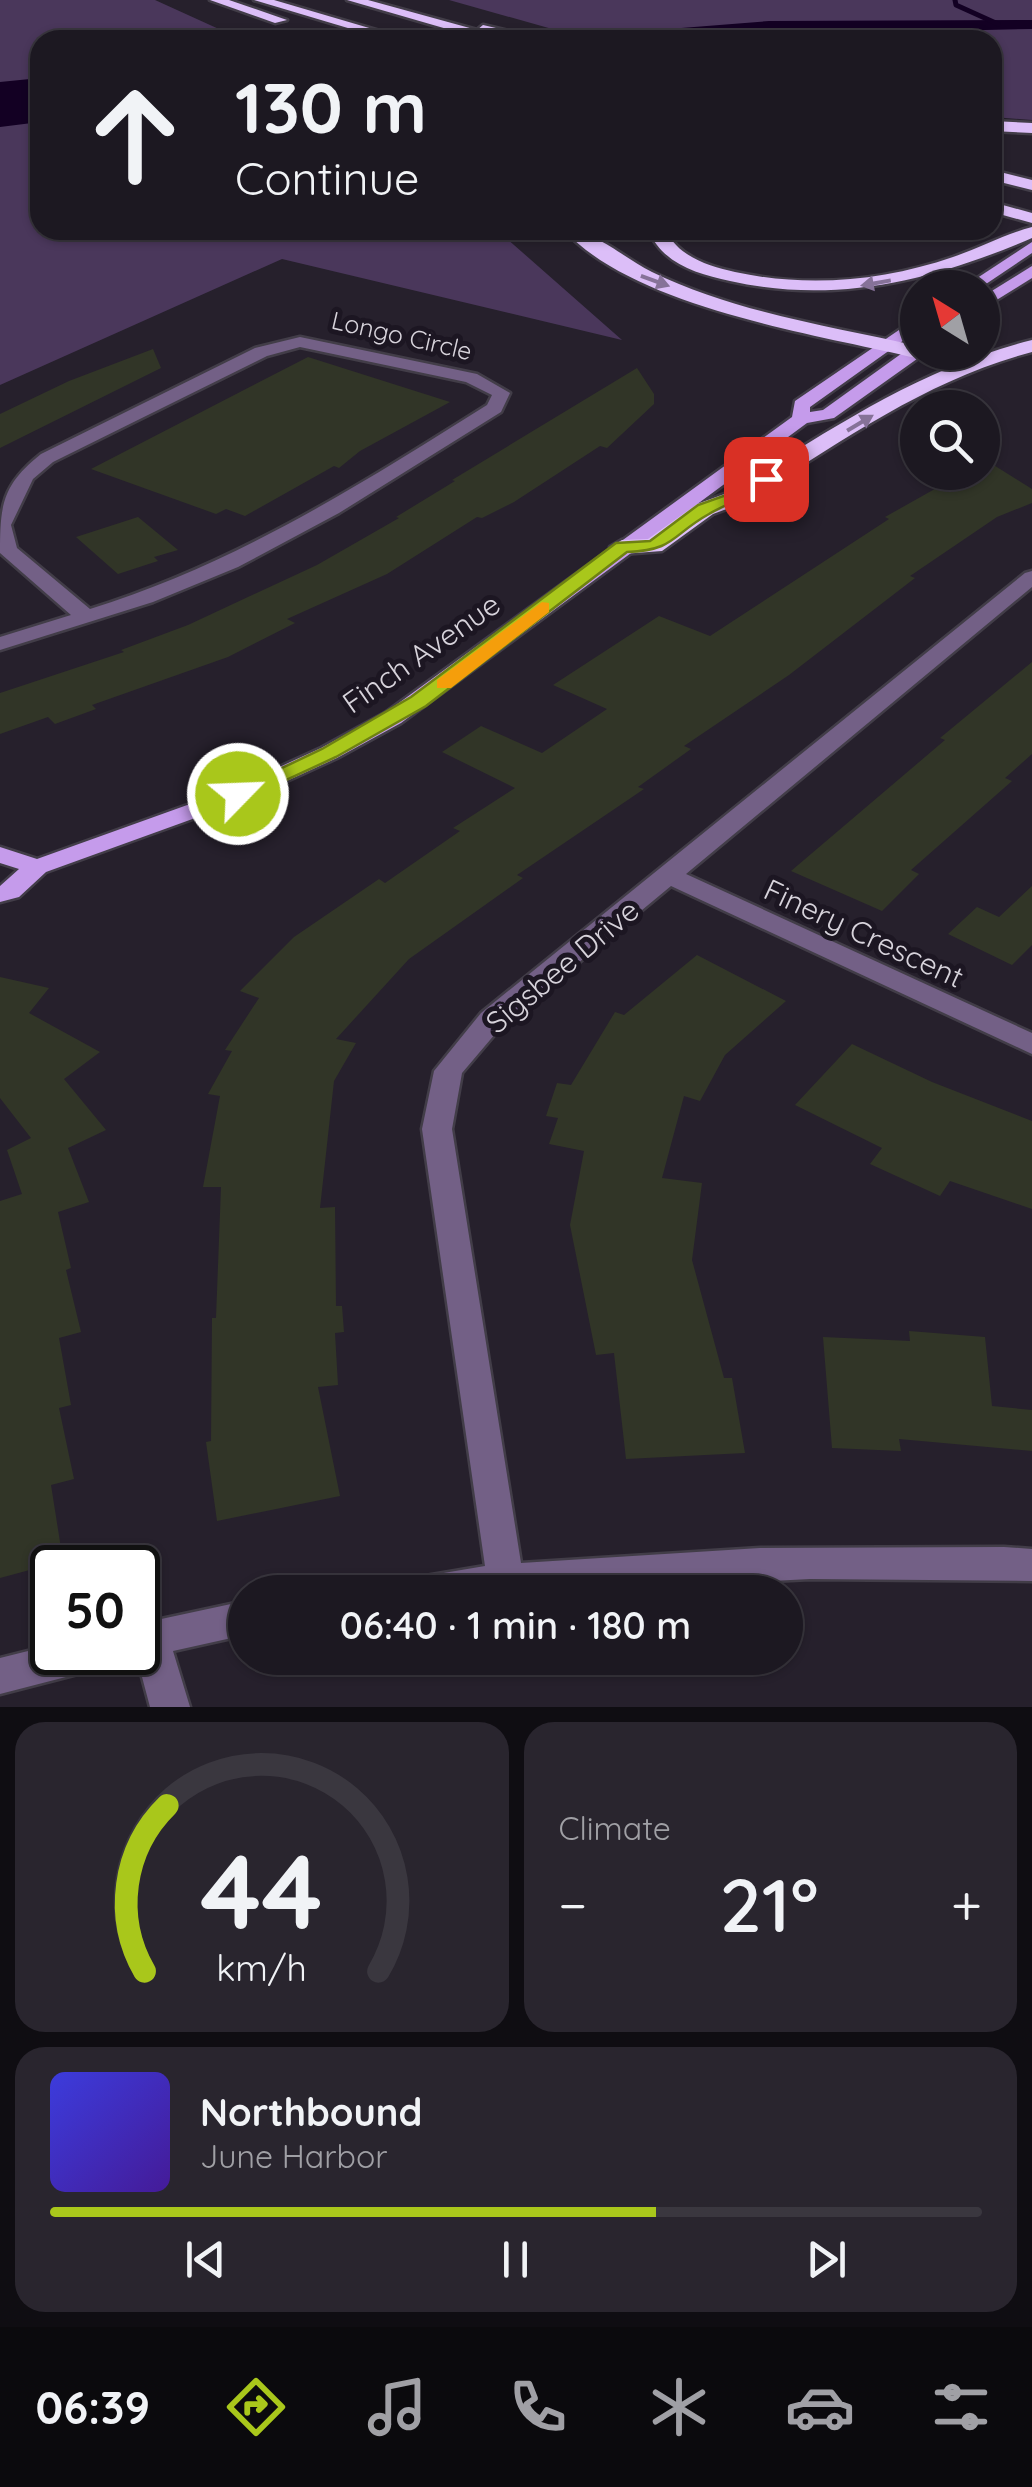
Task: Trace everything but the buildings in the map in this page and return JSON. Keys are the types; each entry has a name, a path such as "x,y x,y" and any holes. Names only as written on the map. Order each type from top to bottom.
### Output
{"highway":[{"path":"216,0 311,30"},
{"path":"260,0 367,30"},
{"path":"353,0 464,30"},
{"path":"450,26 496,30"},
{"path":"1002,126 1032,128"},
{"path":"1002,178 1032,186"},
{"path":"1002,210 1032,218"},
{"path":"1002,222 1032,230"},
{"path":"660,240 674,254 707,270 764,284 808,288 862,286 929,273 1002,246 1032,230"},
{"path":"585,240 610,261 657,283 900,347"},
{"path":"622,547 654,546 704,509 736,498 938,377 986,357 1032,346"}],"main road":[{"path":"996,270 1028,249"},
{"path":"1000,292 1032,271"},
{"path":"900,334 801,405 801,419 828,414 900,362"},
{"name":"Finch Avenue","path":"0,894 10,891 37,867 238,794 367,733 447,682 622,547 801,419"},
{"path":"0,856 37,867"}],"street":[{"name":"Longo Circle","path":"0,644 85,616 229,564 305,524 495,408 501,393 471,378 300,342 261,352 47,458 24,476 0,525 8,550 85,616"},
{"name":"Sigsbee Drive","path":"504,1575 436,1129 448,1071 491,1020 1032,577"},
{"name":"Finery Crescent","path":"670,876 1032,1044"},
{"path":"548,1575 644,1566 929,1561 1032,1565"},
{"path":"160,1637 228,1622"},
{"path":"0,1676 30,1668"},
{"path":"158,1675 170,1707"}],"shaded area":[{"path":"0,0 155,0 221,30 30,30 30,240 508,240 622,340 282,259 0,385"},
{"path":"449,0 1032,0 1032,120 1002,118 1002,30 556,30"},
{"path":"1032,20 1032,29 655,30 769,21"},
{"path":"30,79 30,123 0,127 0,82"}],"waterway":[{"path":"955,0 956,5 998,24"}],"slow traffic":[{"path":"444,684 542,607"}],"route":[{"path":"238,794 329,753 418,702 622,547 654,546 704,509 736,498 766,479"}]}
